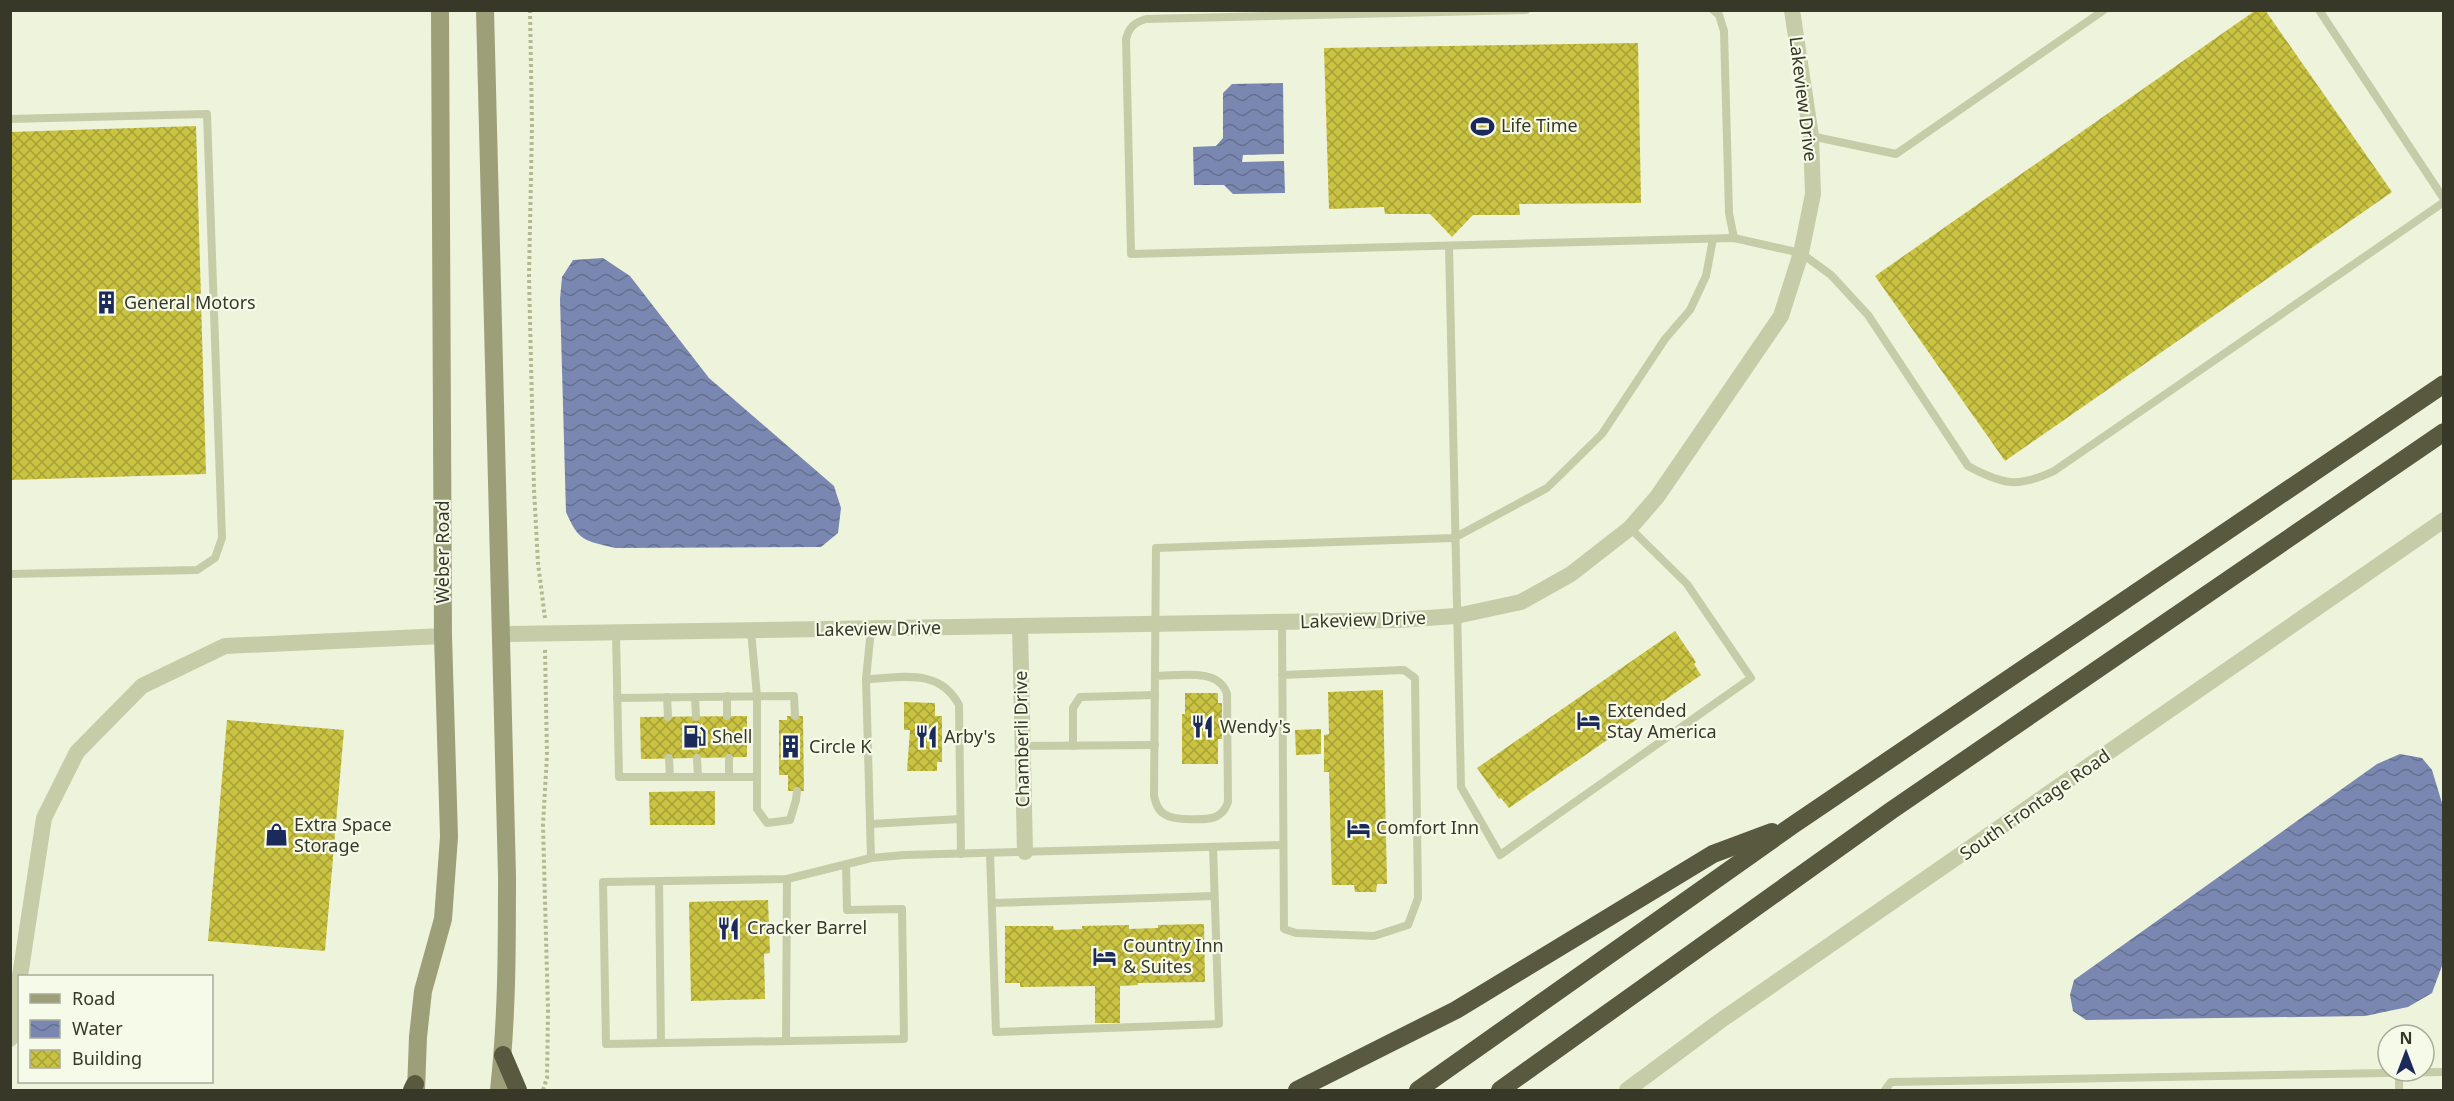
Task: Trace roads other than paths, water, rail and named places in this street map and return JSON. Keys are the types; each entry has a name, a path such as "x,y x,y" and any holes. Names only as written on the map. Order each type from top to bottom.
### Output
{"highway":[{"path":"1418,1090 1793,825 2444,384"},
{"path":"1500,1090 1892,810 2444,432"},
{"path":"1515,1090 1892,810"},
{"path":"1297,1090 1456,1010 1713,854 1793,825"},
{"path":"503,1055 518,1090"}],"main road":[{"name":"Weber Road","path":"414,1088 423,991 443,919 449,837 443,636 440,10"},
{"path":"485,10 507,876 503,1055 499,1090"}],"street":[{"name":"Lakeview Drive","path":"501,634 1398,620 1456,616 1521,602 1571,574 1630,528 1657,497 1781,316 1801,253 1813,194 1811,136 1792,10"},
{"name":"South Frontage Road","path":"1627,1090 1720,1022 2444,520"},
{"name":"Chamberli Drive","path":"1020,626 1025,852"},
{"path":"20,975 44,818 77,752 142,686 225,646 443,636"},
{"path":"10,1039 18,990"}],"lane":[{"path":"1526,10 1146,19 1139,21 1128,31 1126,46 1131,254 1734,238 1801,253 1832,275 1868,315 1968,466 1987,476 2009,482 2031,482 2054,471 2444,201 2319,10"},
{"path":"1713,10 1719,15 1724,31 1729,213 1734,238"},
{"path":"1811,136 1896,154 2104,10"},
{"path":"10,119 207,114 222,538 215,558 197,570 10,574"},
{"path":"1155,675 1209,676 1221,682 1225,688 1227,694 1228,802 1223,812 1213,818 1171,818 1159,810 1154,796 1156,548 1454,538 1546,488 1602,434 1665,339 1690,310 1706,276 1713,239"},
{"path":"1449,246 1461,787 1500,855 1751,678 1687,584 1630,528"},
{"path":"1282,622 1282,675 1283,845 1284,929 1288,932 1374,936 1408,925 1418,898 1414,678 1404,670 1282,675"},
{"path":"871,629 866,679 871,858"},
{"path":"751,631 757,696 758,809 766,823 790,820 796,800 796,791"},
{"path":"616,634 619,777 758,777"},
{"path":"866,679 924,677 945,686 953,695 958,705 961,854"},
{"path":"1073,746 1073,708 1080,698 1155,695"},
{"path":"727,696 728,717"},
{"path":"617,698 794,696 795,717"},
{"path":"695,697 696,717"},
{"path":"667,698 668,717"},
{"path":"1022,746 1155,745"},
{"path":"669,758 670,777"},
{"path":"698,758 698,777"},
{"path":"729,758 729,777"},
{"path":"870,824 960,819"},
{"path":"846,864 847,910 902,909 904,1039 606,1044 603,882 787,879 846,864 871,858 1283,845"},
{"path":"990,853 996,1032 1219,1024 1213,847"},
{"path":"786,1041 787,879"},
{"path":"659,881 661,1043"},
{"path":"992,903 1214,896"},
{"path":"1885,1090 1891,1082 2376,1073"}],"water":[{"path":"1283,83 1284,154 1243,155 1242,162 1284,161 1285,193 1233,194 1224,185 1194,185 1193,147 1216,146 1223,138 1223,93 1232,84"},
{"path":"603,258 630,276 709,378 834,486 841,508 838,533 821,547 615,548 589,541 575,529 566,512 560,299 562,277 573,260"},
{"path":"2400,754 2422,758 2432,770 2442,803 2443,963 2432,993 2408,1007 2365,1016 2086,1020 2073,1011 2070,995 2074,980 2377,764"}],"place":[{"name":"Life Time","path":"1483,126"},
{"name":"General Motors","path":"106,303"},
{"name":"Extended Stay America","path":"1589,721"},
{"name":"Wendy's","path":"1202,727"},
{"name":"Shell","path":"694,737"},
{"name":"Arby's","path":"926,737"},
{"name":"Circle K","path":"791,747"},
{"name":"Comfort Inn","path":"1358,828"},
{"name":"Extra Space Storage","path":"276,835"},
{"name":"Cracker Barrel","path":"729,928"},
{"name":"Country Inn & Suites","path":"1105,956"}]}
